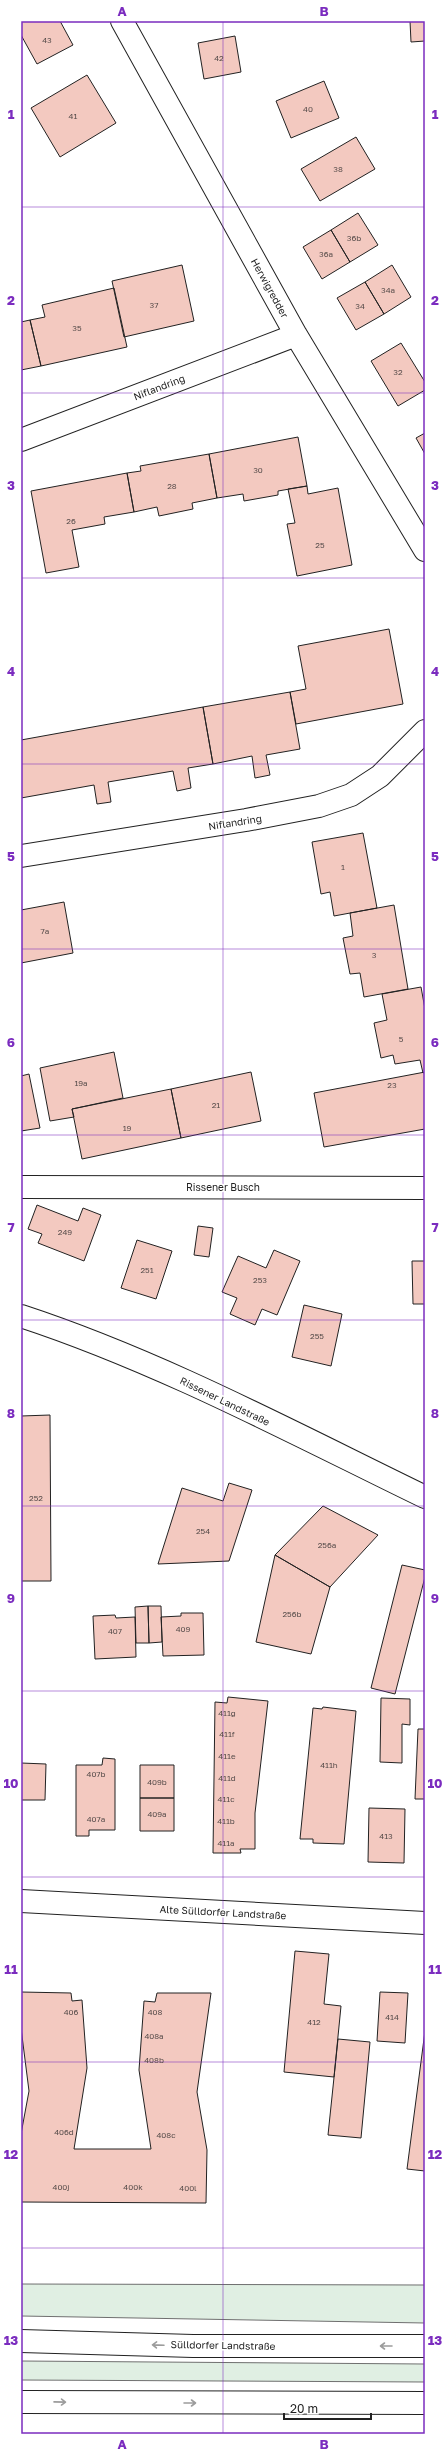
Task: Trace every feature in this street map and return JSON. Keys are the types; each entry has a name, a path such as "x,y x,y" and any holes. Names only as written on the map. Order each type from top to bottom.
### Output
{"main road":[{"name":"Herwigredder","path":"122,21 296,335 425,549"},
{"name":"Niflandring","path":"21,440 296,335"},
{"name":"Niflandring","path":"21,856 246,820 319,806 350,795 380,776 425,731"},
{"name":"Rissener Busch","path":"21,1187 425,1188"},
{"name":"Rissener Landstraße","path":"21,1316 72,1332 188,1382 425,1497"},
{"name":"Alte Sülldorfer Landstraße","path":"21,1901 425,1923"},
{"name":"Sülldorfer Landstraße","path":"21,2341 193,2346 425,2346"},
{"path":"21,2402 425,2404"}],"green space":[{"path":"21,2284 425,2285 425,2323 21,2316"},
{"path":"21,2361 425,2364 425,2382 21,2380"}],"building":[{"path":"21,21 60,21 73,45 37,64 21,35"},
{"path":"410,21 425,21 425,41 411,42"},
{"path":"235,36 241,72 204,79 198,43"},
{"path":"87,75 116,123 60,157 31,108"},
{"path":"324,81 339,118 291,138 276,101"},
{"path":"356,137 375,169 320,201 301,169"},
{"path":"358,213 378,245 350,262 331,230"},
{"path":"331,230 350,262 322,279 303,247"},
{"path":"182,265 194,321 124,337 112,281"},
{"path":"392,265 411,297 384,314 365,282"},
{"path":"365,282 384,314 356,330 337,298"},
{"path":"114,288 127,347 41,366 30,320 45,317 42,305"},
{"path":"30,320 41,366 21,370 21,322"},
{"path":"401,343 425,382 425,390 398,406 371,361"},
{"path":"425,433 425,454 416,438"},
{"path":"298,437 307,486 278,491 278,495 244,501 243,494 217,498 209,454"},
{"path":"209,454 217,498 192,503 193,509 159,516 157,507 134,512 127,473 141,471 140,466"},
{"path":"127,473 134,512 104,517 105,524 72,530 79,567 46,573 31,491"},
{"path":"307,486 308,494 338,488 352,565 297,576 287,524 295,523 288,489"},
{"path":"389,629 403,704 296,724 290,692 306,689 298,646"},
{"path":"290,692 300,749 266,755 270,775 255,778 252,756 213,764 203,707"},
{"path":"203,707 213,764 188,768 191,788 177,791 173,771 108,782 111,802 97,804 94,785 21,798 21,740"},
{"path":"363,833 377,908 334,916 330,892 321,894 312,842"},
{"path":"64,902 73,953 21,963 21,910"},
{"path":"394,905 408,989 364,997 360,973 350,974 343,938 353,936 350,913"},
{"path":"421,987 425,1009 425,1072 423,1073 420,1060 395,1064 393,1055 381,1058 374,1023 387,1020 382,994"},
{"path":"114,1052 123,1098 72,1109 74,1117 50,1121 40,1068"},
{"path":"251,1072 261,1121 181,1138 171,1089"},
{"path":"425,1072 425,1129 324,1147 314,1093"},
{"path":"29,1074 40,1128 21,1131 21,1076"},
{"path":"171,1089 181,1138 82,1159 72,1109"},
{"path":"37,1205 78,1221 83,1208 101,1215 84,1261 38,1243 42,1234 28,1229"},
{"path":"198,1226 213,1228 209,1257 194,1255"},
{"path":"137,1240 172,1251 156,1299 121,1288"},
{"path":"274,1250 300,1261 277,1315 262,1309 255,1325 230,1314 237,1298 222,1292 238,1256 266,1268"},
{"path":"412,1261 425,1261 425,1304 413,1304"},
{"path":"304,1305 342,1314 331,1366 292,1357"},
{"path":"50,1415 51,1581 21,1581 21,1416"},
{"path":"229,1483 252,1490 229,1561 158,1564 182,1488 223,1501"},
{"path":"323,1506 378,1535 330,1587 275,1555"},
{"path":"275,1555 330,1587 311,1654 256,1642"},
{"path":"402,1565 425,1570 425,1577 395,1694 371,1688"},
{"path":"148,1606 149,1643 136,1643 135,1607"},
{"path":"148,1606 161,1606 162,1642 149,1643"},
{"path":"181,1613 203,1613 204,1655 163,1656 161,1617 181,1616"},
{"path":"115,1615 116,1618 135,1617 136,1657 95,1659 93,1616"},
{"path":"228,1697 268,1701 255,1813 255,1849 240,1849 241,1853 213,1853 215,1702 227,1703"},
{"path":"381,1698 410,1699 410,1725 402,1724 402,1763 380,1762"},
{"path":"323,1707 356,1711 344,1844 313,1843 313,1839 300,1839 313,1708 322,1709"},
{"path":"418,1729 425,1729 425,1799 415,1799"},
{"path":"103,1758 115,1759 115,1830 89,1830 89,1836 76,1836 76,1765 102,1765"},
{"path":"21,1763 46,1764 45,1800 21,1800"},
{"path":"140,1765 174,1765 174,1798 140,1798"},
{"path":"140,1798 174,1798 174,1831 140,1831"},
{"path":"369,1808 405,1809 404,1863 368,1862"},
{"path":"295,1951 329,1954 324,2004 341,2006 334,2077 284,2072"},
{"path":"21,1992 71,1993 72,2001 82,2000 87,2068 74,2149 151,2149 139,2070 144,2001 155,2002 157,1993 211,1993 197,2092 207,2150 206,2203 21,2202 21,2134 29,2091 21,2028"},
{"path":"380,1992 408,1993 405,2043 377,2041"},
{"path":"425,2031 425,2171 407,2169"},
{"path":"338,2039 370,2042 361,2138 328,2135"}]}
